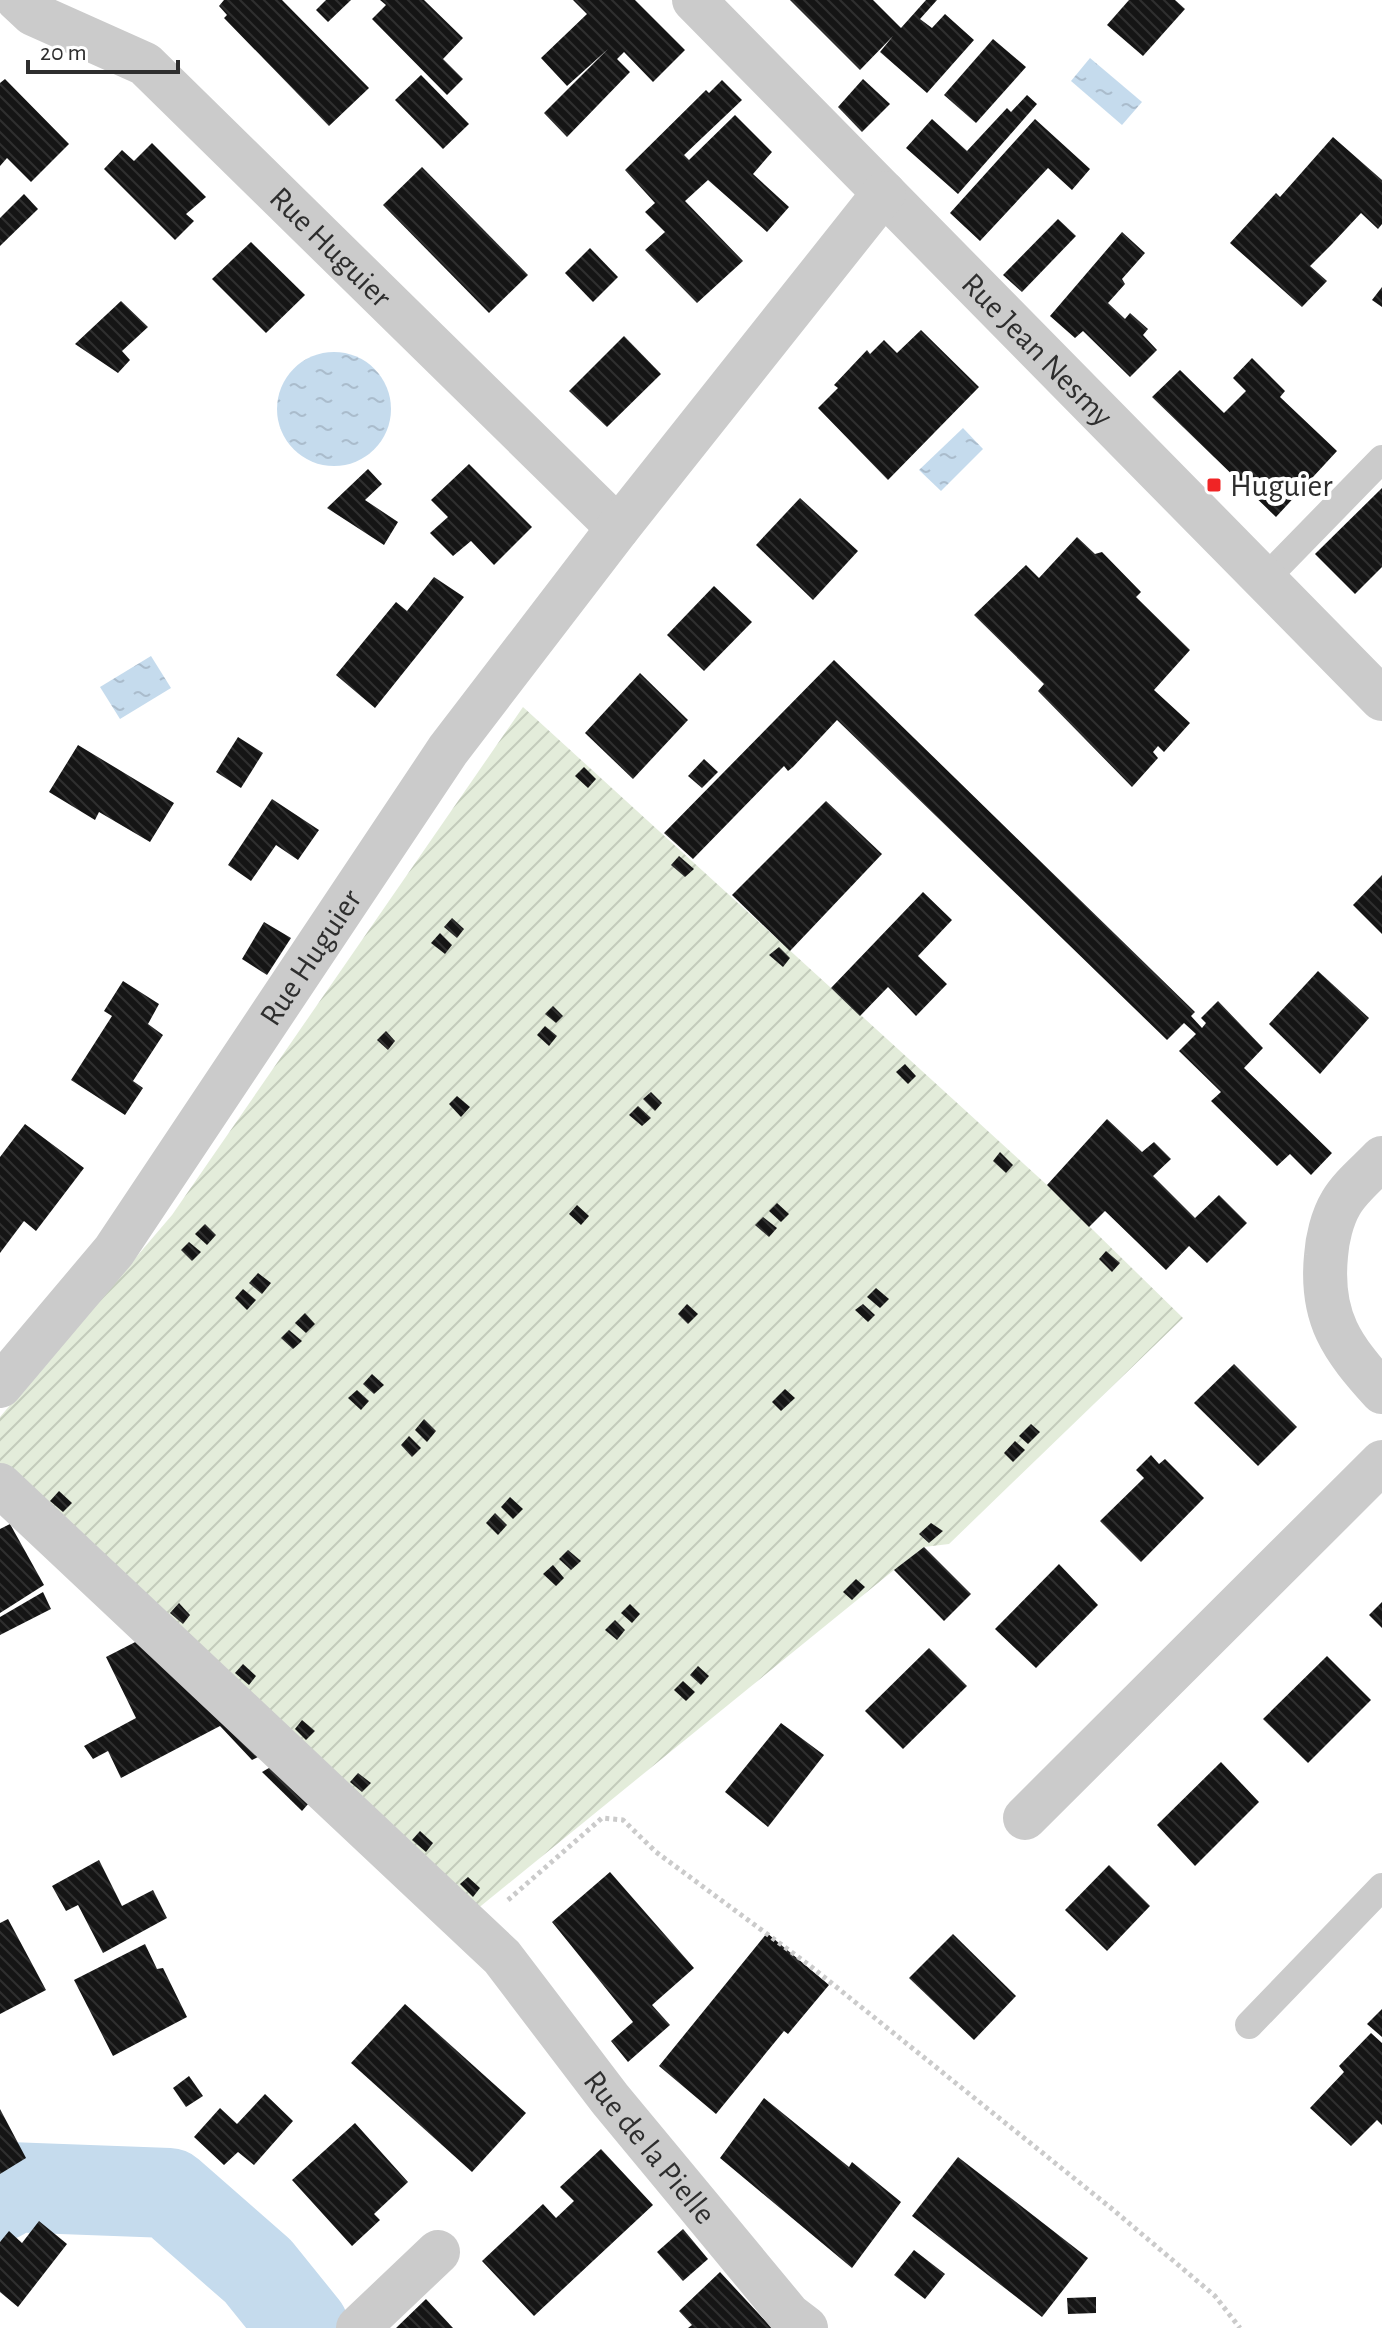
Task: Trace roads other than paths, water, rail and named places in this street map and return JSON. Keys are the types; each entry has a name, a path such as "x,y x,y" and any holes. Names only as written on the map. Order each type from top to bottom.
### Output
{"street":[{"name":"Rue Huguier","path":"18,0 33,14 145,64 618,528"},
{"name":"Rue Jean Nesmy","path":"694,0 1382,699"},
{"name":"Rue Huguier","path":"0,1386 114,1251 448,750 618,528 884,193"},
{"path":"1382,1158 1341,1203 1327,1245 1323,1288 1329,1319 1355,1362 1382,1392"},
{"path":"1025,1818 1382,1462"},
{"name":"Rue de la Pielle","path":"0,1485 486,1943 789,2315 806,2328"},
{"path":"358,2328 438,2252"}],"lane":[{"path":"1266,578 1382,459"},
{"path":"1249,2025 1382,1887"}],"water":[{"path":"1090,58 1142,102 1122,125 1071,81"},
{"path":"334,352 356,356 375,368 387,387 391,409 387,431 375,450 356,462 334,466 312,462 293,450 281,431 277,409 281,387 293,368 312,356"},
{"path":"963,428 983,449 941,491 919,470"},
{"path":"151,656 171,688 120,719 100,687"}],"waterway":[{"path":"0,2196 8,2187 169,2193 258,2271 304,2328"}],"place":[{"name":"Huguier","path":"1214,485"}]}
